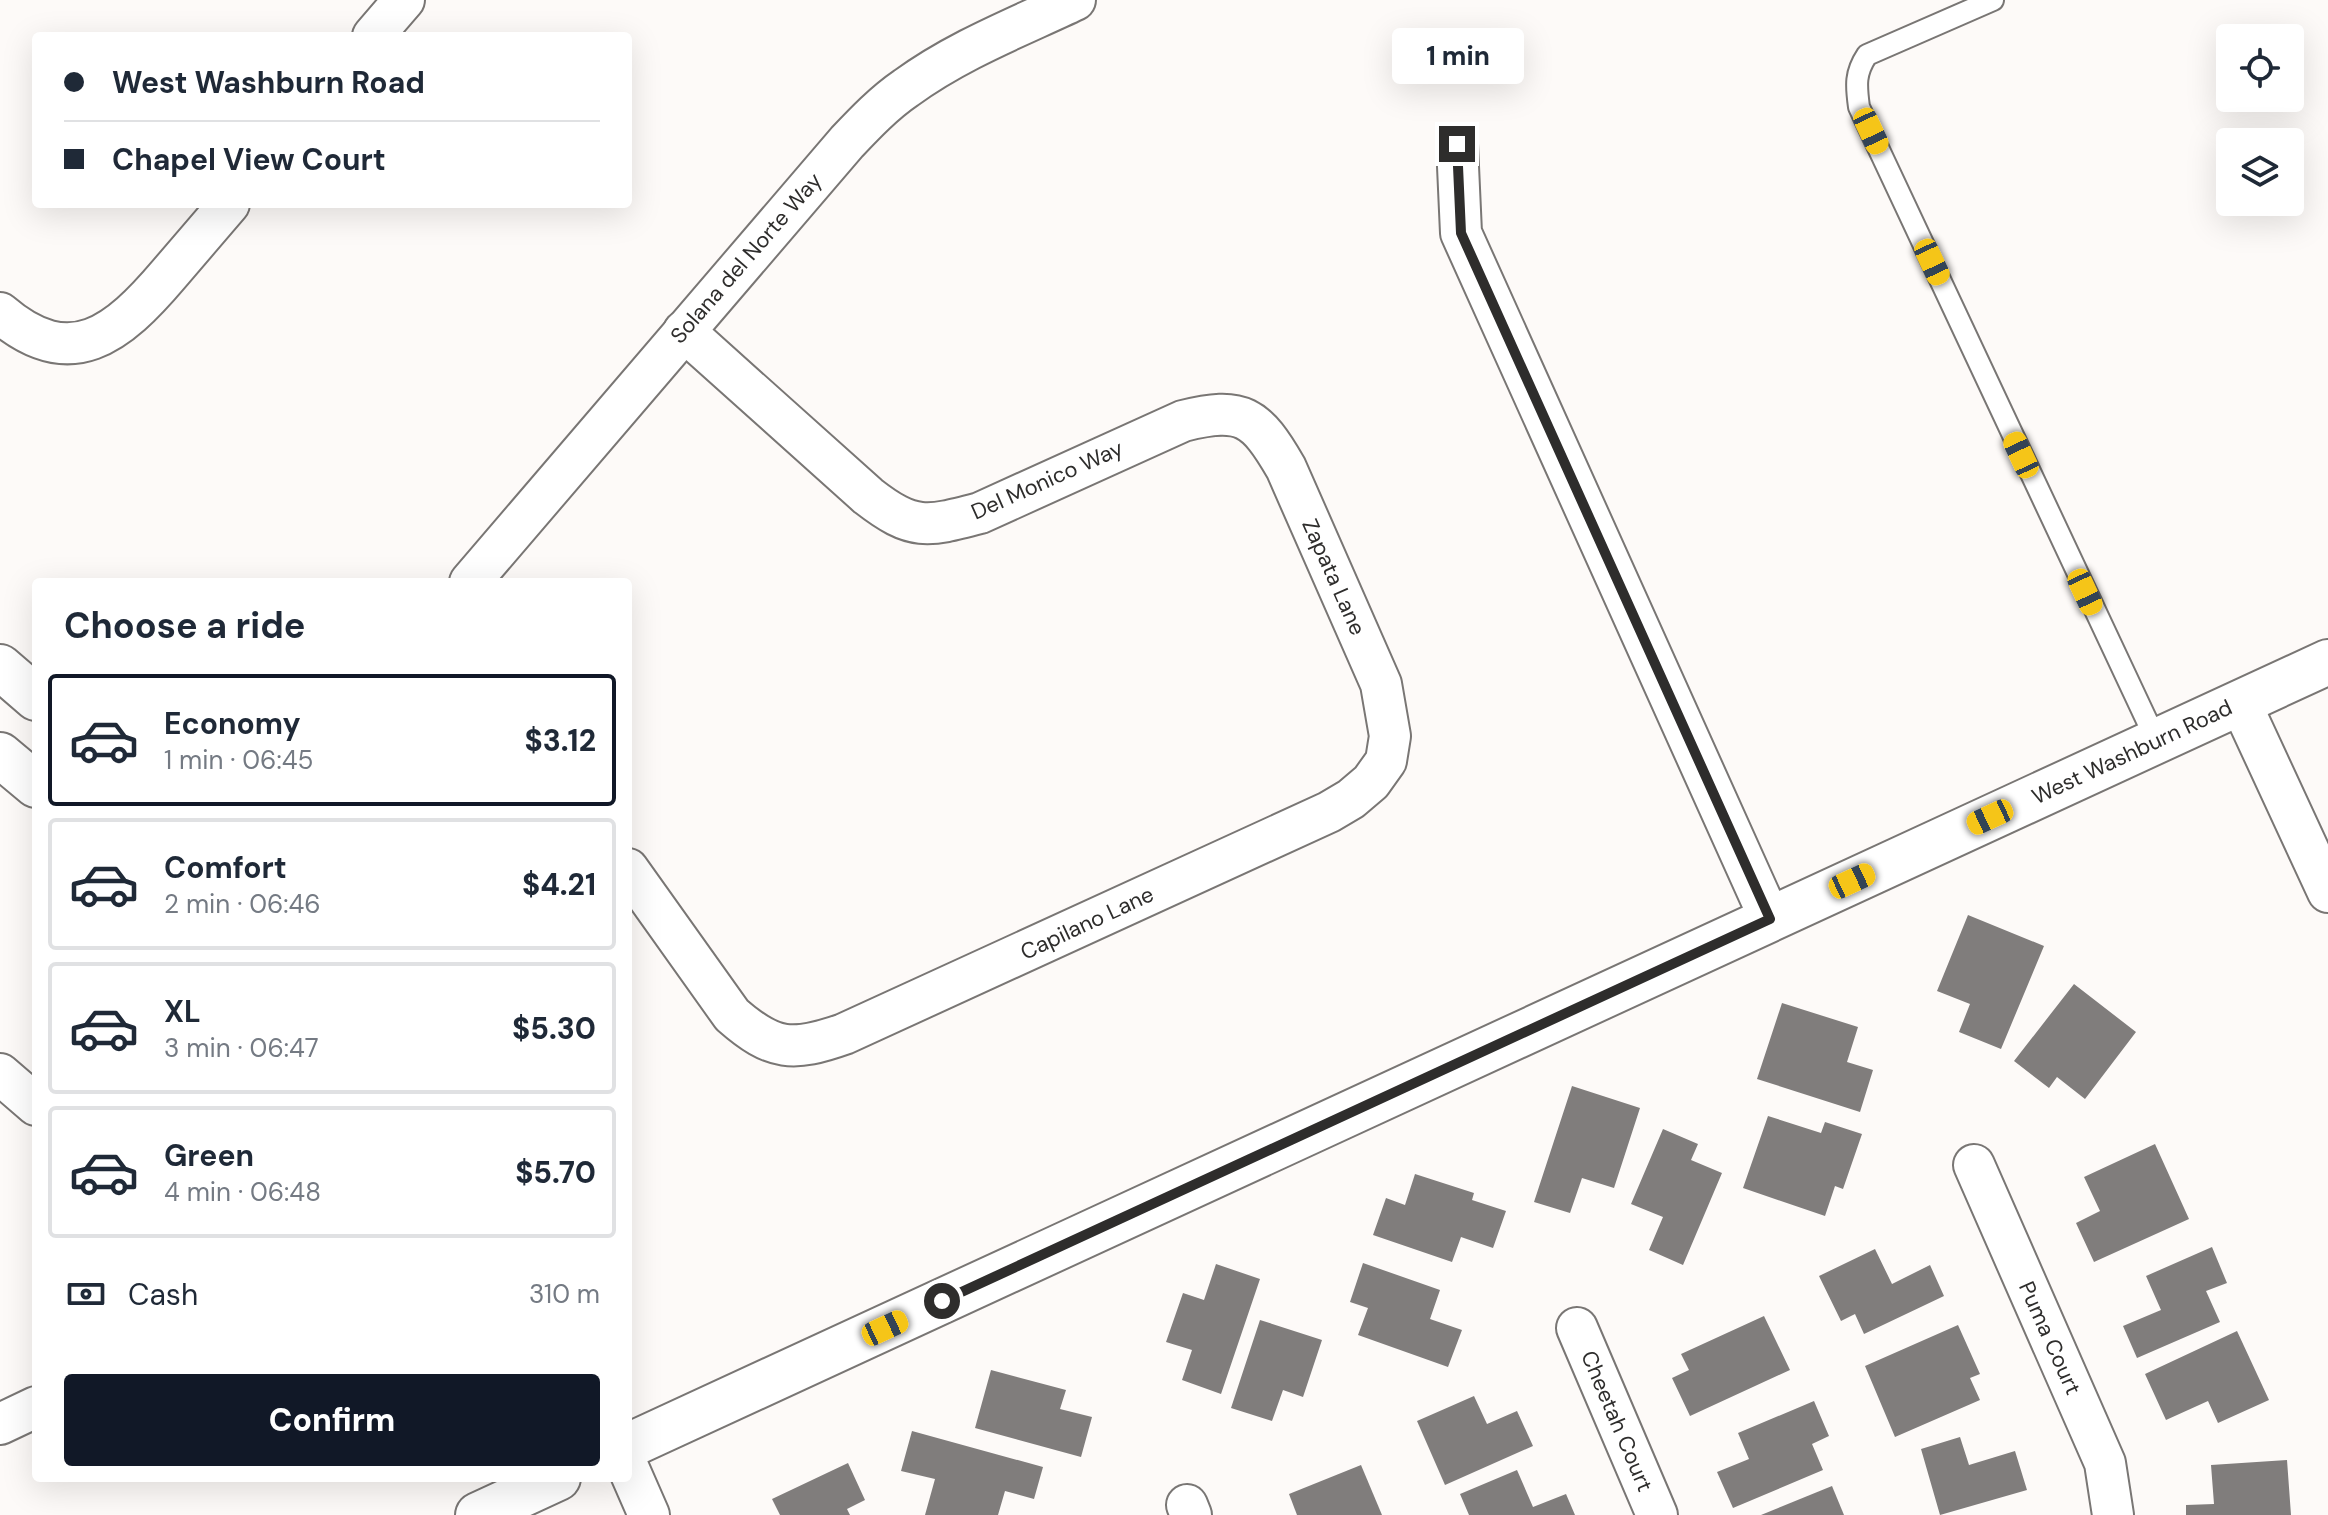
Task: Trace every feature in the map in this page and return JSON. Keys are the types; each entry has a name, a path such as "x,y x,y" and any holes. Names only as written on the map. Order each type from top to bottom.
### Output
{"street":[{"path":"376,32 404,0"},
{"name":"Solana del Norte Way","path":"473,578 847,142 904,89 971,48 1075,0"},
{"path":"1457,144 1461,233 1770,919"},
{"path":"0,313 20,328 57,343 75,345 95,340 129,318 225,208"},
{"name":"Del Monico Way","path":"684,331 868,496 890,513 918,524 948,522 980,513 1183,421 1209,414 1236,414"},
{"name":"Zapata Lane","path":"1236,414 1257,427 1286,468 1381,684 1390,736 1386,761"},
{"name":"West Washburn Road","path":"632,1444 2328,662"},
{"path":"0,667 32,695"},
{"path":"2240,702 2328,892"},
{"path":"0,755 32,782"},
{"name":"Capilano Lane","path":"632,874 732,1015 770,1043 796,1046 858,1028 1329,812 1371,782 1386,761"},
{"path":"0,1074 32,1091"},
{"name":"Puma Court","path":"1974,1165 2105,1463 2113,1515"},
{"name":"Cheetah Court","path":"1577,1328 1657,1515"},
{"path":"0,1424 32,1409"},
{"path":"632,1476 649,1515"},
{"path":"478,1515 549,1482"}],"lane":[{"path":"1993,0 1867,55 1855,79 1859,107 2156,740"}],"building":[{"path":"1968,915 2044,946 2001,1049 1959,1032 1970,1004 1937,991"},
{"path":"2074,984 2136,1032 2085,1099 2057,1077 2049,1088 2014,1061"},
{"path":"1782,1003 1858,1027 1847,1062 1873,1070 1860,1112 1757,1079"},
{"path":"1572,1086 1640,1108 1614,1188 1582,1178 1570,1213 1534,1202"},
{"path":"1768,1116 1821,1133 1825,1122 1862,1134 1843,1189 1835,1186 1825,1216 1743,1188"},
{"path":"1663,1129 1698,1144 1691,1160 1722,1173 1683,1265 1649,1250 1663,1217 1631,1204"},
{"path":"2155,1144 2189,1219 2094,1262 2076,1223 2100,1211 2084,1177"},
{"path":"1415,1174 1474,1193 1472,1200 1506,1211 1493,1248 1461,1237 1452,1262 1373,1235 1386,1198 1405,1205"},
{"path":"2212,1247 2227,1283 2206,1291 2220,1322 2137,1358 2123,1326 2161,1310 2146,1276"},
{"path":"1875,1249 1892,1284 1930,1265 1944,1296 1864,1334 1855,1314 1841,1321 1819,1276"},
{"path":"1363,1263 1440,1290 1430,1319 1462,1330 1448,1367 1358,1335 1368,1308 1350,1302"},
{"path":"1216,1264 1260,1279 1221,1394 1182,1380 1192,1350 1166,1342 1183,1293 1204,1300"},
{"path":"1764,1316 1790,1370 1690,1416 1672,1378 1689,1370 1681,1354"},
{"path":"1260,1320 1322,1340 1303,1397 1283,1390 1272,1421 1231,1408"},
{"path":"1958,1325 1980,1374 1970,1378 1980,1400 1895,1437 1865,1366"},
{"path":"2237,1331 2269,1400 2218,1423 2208,1401 2166,1420 2145,1374"},
{"path":"991,1370 1066,1390 1060,1409 1092,1417 1081,1457 975,1428"},
{"path":"1474,1396 1487,1424 1517,1411 1533,1446 1445,1485 1417,1421"},
{"path":"1814,1401 1829,1436 1812,1444 1823,1470 1733,1508 1717,1472 1749,1459 1738,1433"},
{"path":"912,1431 1043,1467 1034,1499 1005,1491 998,1515 925,1515 935,1479 901,1471"},
{"path":"1960,1437 1969,1465 2015,1451 2027,1490 1940,1515 1921,1449"},
{"path":"2287,1460 2291,1515 2186,1515 2186,1505 2214,1504 2211,1465"},
{"path":"848,1463 865,1500 847,1509 850,1515 780,1515 772,1499"},
{"path":"1361,1465 1382,1515 1297,1515 1289,1494"},
{"path":"1517,1470 1533,1507 1566,1494 1575,1515 1469,1515 1460,1494"},
{"path":"1832,1486 1844,1515 1761,1515"}],"route":[{"path":"942,1301 1770,919 1461,233 1457,144"}]}
